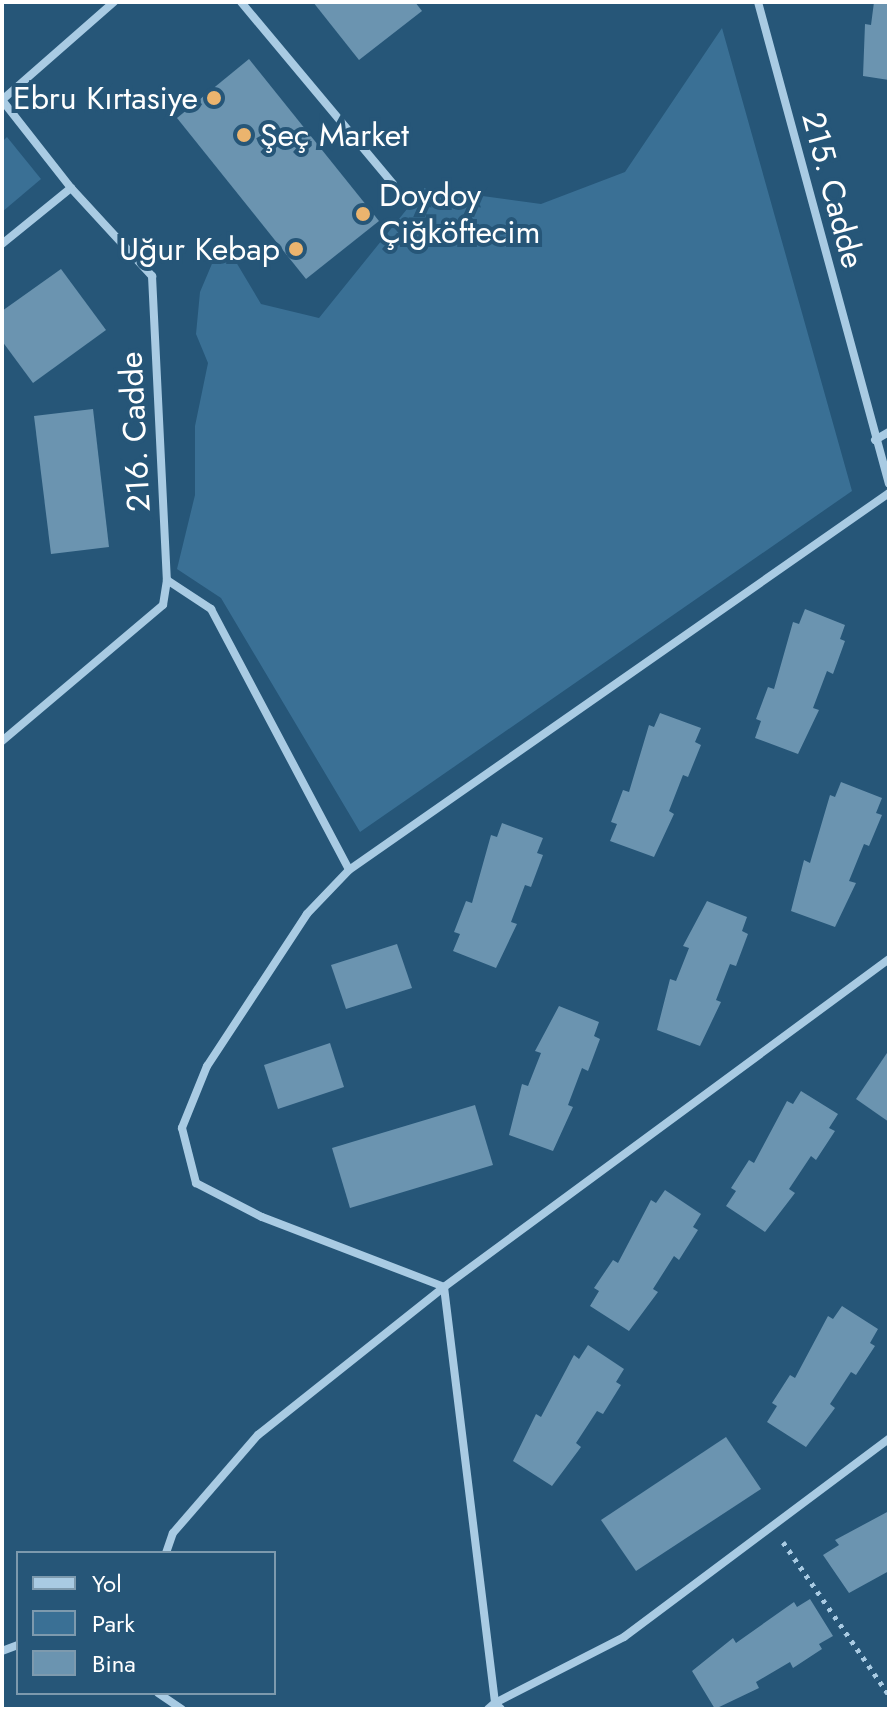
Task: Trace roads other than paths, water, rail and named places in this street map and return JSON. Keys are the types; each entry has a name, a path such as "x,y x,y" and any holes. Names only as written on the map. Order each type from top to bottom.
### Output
{"street":[{"path":"2,100 114,2"},
{"path":"241,2 393,184"},
{"name":"215. Cadde","path":"758,2 889,483"},
{"name":"216. Cadde","path":"2,100 71,188 152,276 167,580 163,605 2,741"},
{"path":"2,244 71,188"},
{"path":"875,440 889,432"},
{"path":"444,1287 262,1217 196,1183 182,1128 207,1066 307,914 349,870 889,493"},
{"path":"167,580 211,609 349,870"},
{"path":"167,1551 173,1533 258,1435 444,1287 889,959"},
{"path":"444,1287 495,1707 624,1637 889,1439"},
{"path":"161,1695 182,1709"}],"place":[{"name":"Ebru Kırtasiye","path":"214,98"},
{"name":"Şeç Market","path":"244,135"},
{"name":"Doydoy Çiğköftecim","path":"363,214"},
{"name":"Uğur Kebap","path":"296,249"}]}
